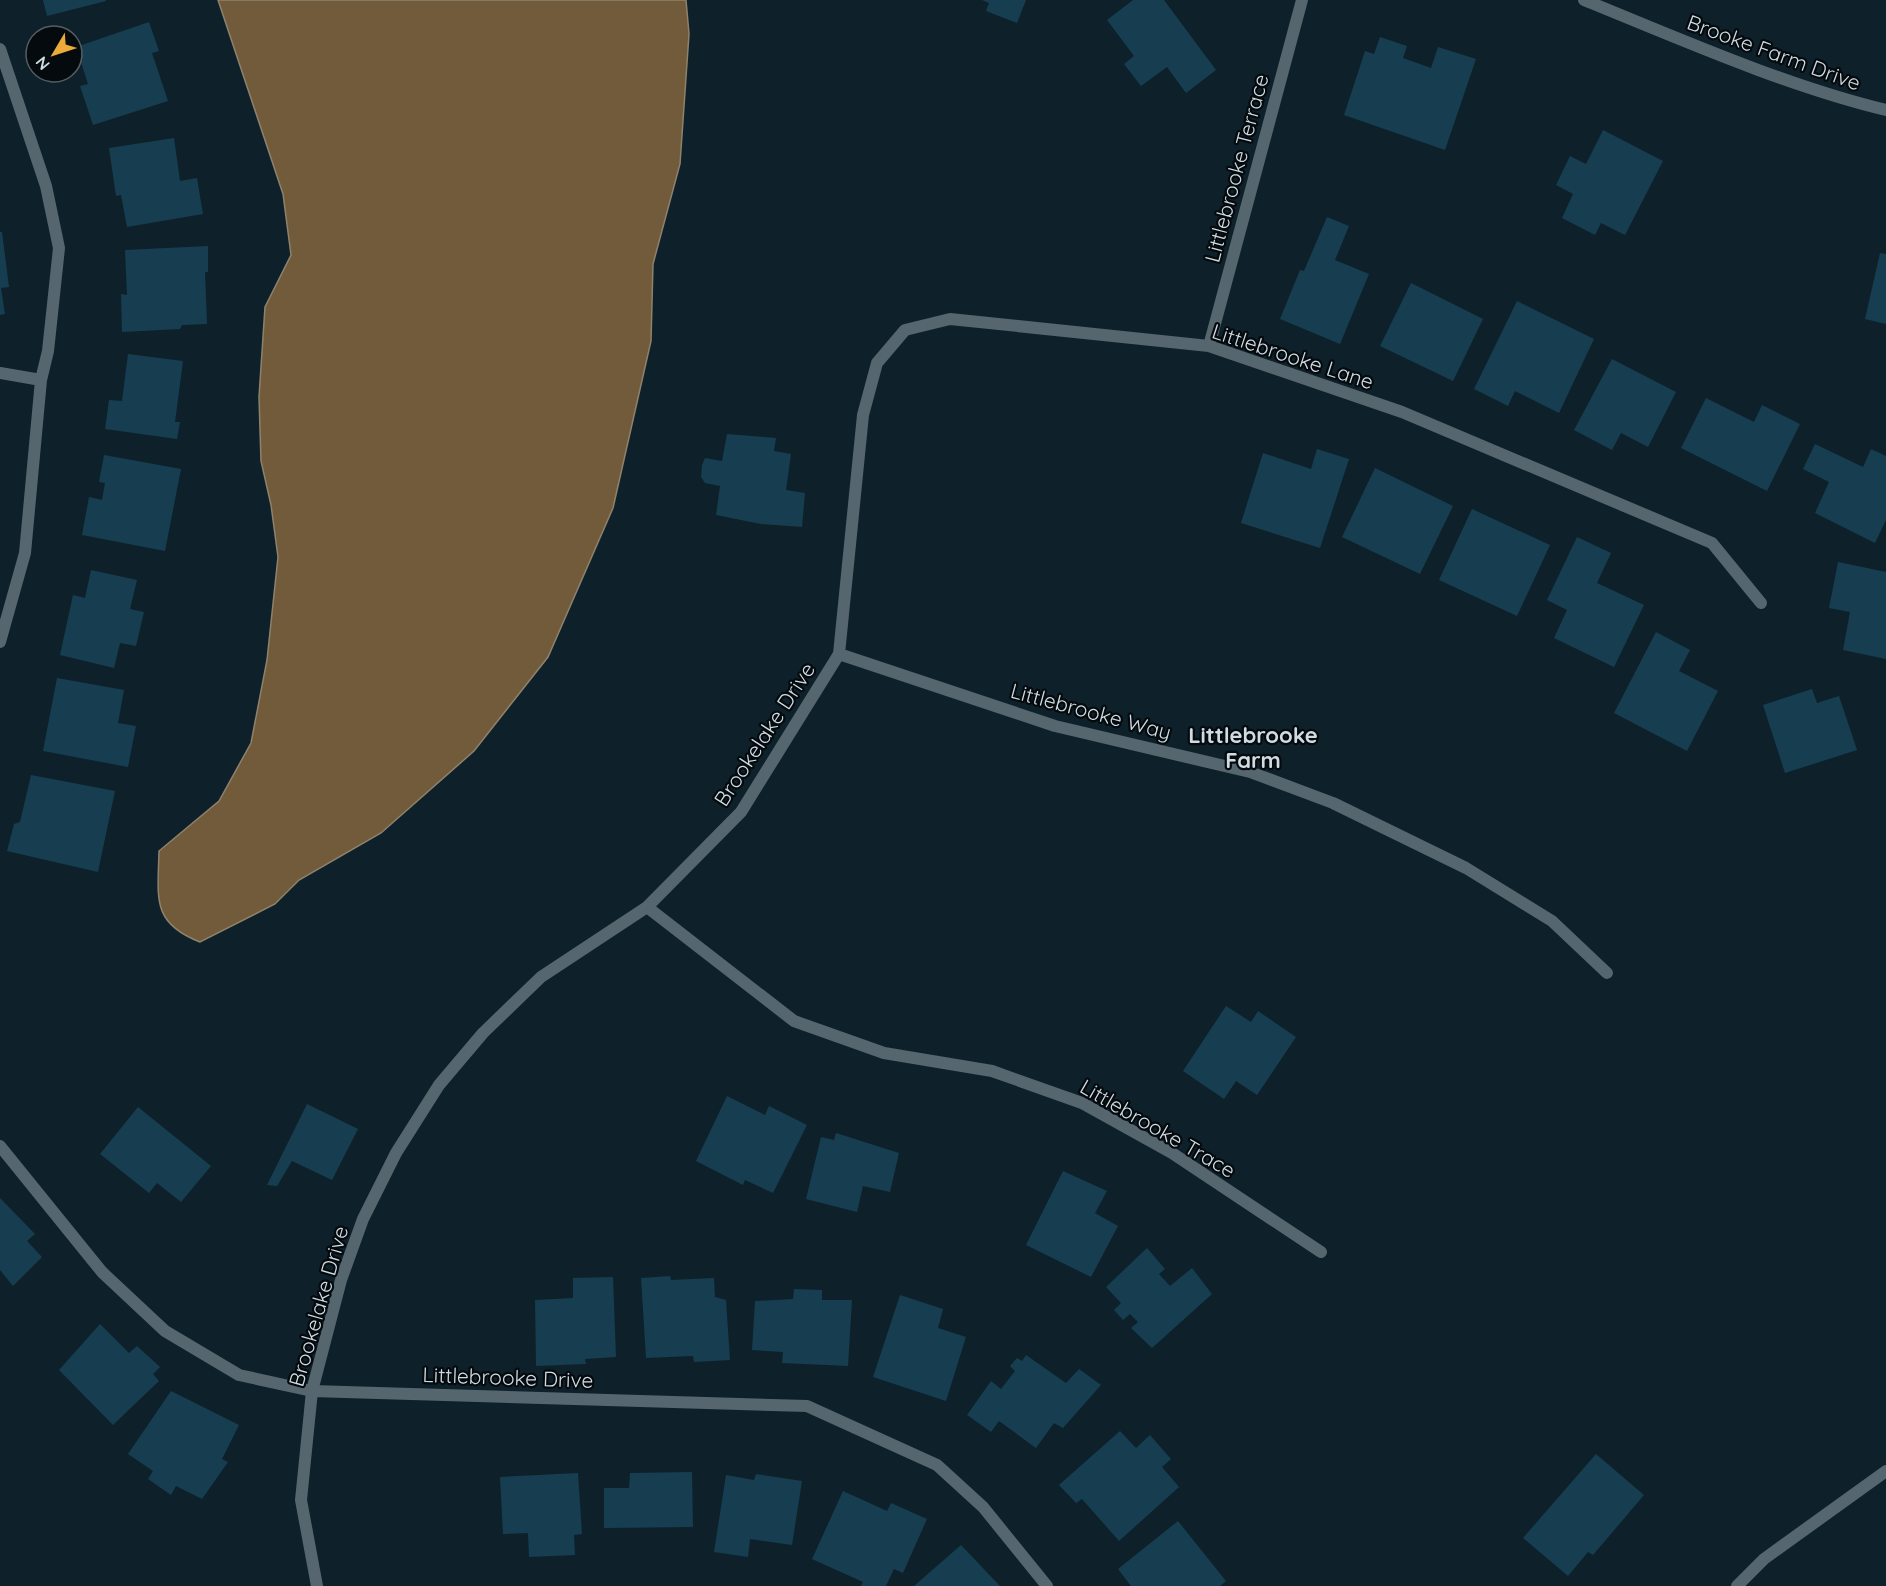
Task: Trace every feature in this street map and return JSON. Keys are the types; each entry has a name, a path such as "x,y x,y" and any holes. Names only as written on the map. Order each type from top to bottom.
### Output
{"street":[{"name":"Littlebrooke Terrace","path":"1209,346 1302,0"},
{"name":"Brooke Farm Drive","path":"1584,0 1664,33 1835,96 1886,110"},
{"path":"0,49 46,186 59,248 48,351 41,380 25,553 0,642"},
{"name":"Littlebrooke Lane","path":"854,500 863,415 877,363 905,330 950,319 1209,346 1401,412 1712,543 1761,603"},
{"path":"0,373 41,380"},
{"name":"Brookelake Drive","path":"317,1586 301,1500 312,1391 342,1280 363,1219 396,1153 439,1085 483,1033 540,977 647,908 741,812 838,654 854,500"},
{"name":"Littlebrooke Way","path":"838,654 1055,726 1250,772 1333,803 1466,868 1514,897 1552,921 1607,973"},
{"name":"Littlebrooke Trace","path":"647,908 794,1021 884,1053 992,1071 1082,1102 1172,1153 1321,1252"},
{"name":"Littlebrooke Drive","path":"0,1146 102,1272 165,1331 239,1375 312,1391 807,1406 937,1466 983,1507 1047,1586"},
{"path":"1737,1586 1764,1559 1886,1470"}],"shaded area":[{"path":"218,0 686,0 689,34 680,164 653,264 651,341 613,508 548,657 474,751 381,833 299,880 275,904 200,942 184,935 165,917 159,895 159,851 219,801 251,743 267,660 278,557 271,505 261,461 259,397 265,307 291,255 283,194"}],"building":[{"path":"43,0 106,0 106,1 47,16"},
{"path":"982,0 1026,0 1017,23 986,11 989,3"},
{"path":"1133,0 1164,0 1216,70 1186,93 1167,67 1141,86 1124,64 1134,56 1107,20"},
{"path":"149,22 159,51 152,53 168,101 93,125 80,86 88,84 84,72 84,44"},
{"path":"1380,37 1407,46 1403,58 1431,68 1438,47 1476,59 1445,150 1344,115 1365,51 1374,54"},
{"path":"1603,130 1663,161 1625,235 1601,223 1595,235 1562,218 1573,194 1556,185 1570,156 1586,164"},
{"path":"174,138 180,181 197,178 203,214 127,227 121,195 116,196 109,148"},
{"path":"1327,217 1349,226 1335,260 1369,274 1340,344 1280,319 1300,270 1304,271"},
{"path":"0,232 2,232 9,287 1,288 5,314 0,315"},
{"path":"208,246 208,272 205,272 207,324 182,325 180,329 122,332 121,294 127,295 125,250"},
{"path":"1880,253 1886,254 1886,324 1865,319"},
{"path":"1411,283 1483,319 1453,381 1380,346"},
{"path":"1517,301 1594,339 1559,413 1515,391 1508,406 1474,389"},
{"path":"128,354 183,361 175,422 180,422 177,439 105,429 109,400 122,401"},
{"path":"1612,359 1676,392 1648,447 1621,433 1612,450 1574,430"},
{"path":"1706,398 1754,422 1762,405 1800,424 1767,491 1681,448"},
{"path":"727,434 776,438 774,451 791,454 786,490 805,493 802,527 761,524 716,515 720,486 705,483 701,477 702,465 705,458 722,461"},
{"path":"1815,444 1863,467 1871,449 1886,456 1886,520 1875,543 1815,513 1829,482 1803,469"},
{"path":"1317,449 1349,459 1320,548 1241,523 1263,453 1311,469"},
{"path":"104,455 181,469 165,551 82,535 89,497 102,500 105,483 99,482"},
{"path":"1375,468 1453,506 1420,574 1342,537"},
{"path":"1472,509 1550,545 1517,616 1439,580"},
{"path":"1577,537 1611,553 1597,583 1644,605 1614,667 1554,638 1567,610 1547,600"},
{"path":"1838,562 1886,572 1886,659 1843,650 1850,612 1829,608"},
{"path":"91,570 137,580 130,609 144,612 136,646 120,643 114,668 60,655 73,595 85,598"},
{"path":"1656,632 1690,650 1679,671 1718,691 1687,751 1614,713"},
{"path":"57,678 124,690 118,723 136,726 128,767 43,751"},
{"path":"1812,689 1817,703 1839,696 1857,750 1785,773 1763,705"},
{"path":"31,775 115,791 98,872 7,851 14,824 20,822"},
{"path":"1226,1006 1251,1022 1258,1011 1296,1037 1257,1095 1236,1081 1224,1099 1183,1071"},
{"path":"727,1096 765,1115 769,1106 807,1125 773,1193 745,1180 743,1185 696,1161"},
{"path":"307,1104 358,1129 332,1180 292,1161 277,1186 267,1185"},
{"path":"138,1107 211,1166 181,1202 157,1183 149,1193 100,1154"},
{"path":"836,1133 899,1153 890,1192 863,1186 857,1212 806,1199 821,1137 834,1140"},
{"path":"1063,1171 1107,1191 1095,1213 1118,1226 1091,1277 1026,1245"},
{"path":"0,1198 35,1234 27,1241 42,1257 13,1286 0,1270"},
{"path":"1147,1248 1165,1269 1159,1274 1170,1286 1192,1268 1212,1294 1152,1348 1131,1328 1138,1322 1130,1314 1123,1320 1114,1310 1121,1303 1106,1287"},
{"path":"670,1276 671,1280 714,1278 715,1297 726,1300 730,1360 694,1362 693,1356 646,1358 641,1278"},
{"path":"613,1277 616,1357 585,1359 586,1364 536,1366 535,1300 573,1298 573,1278"},
{"path":"794,1289 822,1290 822,1300 852,1300 848,1366 782,1363 783,1352 752,1350 755,1301 793,1299"},
{"path":"900,1295 943,1309 938,1328 966,1337 946,1401 873,1377"},
{"path":"100,1324 129,1353 137,1346 160,1367 153,1374 159,1381 113,1425 59,1370"},
{"path":"1026,1355 1066,1383 1079,1369 1101,1385 1063,1428 1054,1423 1036,1448 999,1421 991,1432 967,1415 991,1381 1001,1389 1015,1371 1010,1366 1017,1358 1022,1361"},
{"path":"171,1391 239,1425 222,1459 228,1462 202,1499 176,1486 171,1495 148,1479 153,1471 128,1454"},
{"path":"1120,1431 1136,1448 1150,1435 1171,1459 1162,1467 1179,1487 1119,1541 1082,1499 1076,1503 1059,1485"},
{"path":"1596,1454 1644,1495 1593,1555 1588,1552 1568,1576 1523,1538"},
{"path":"692,1472 693,1527 604,1528 604,1488 629,1488 630,1473"},
{"path":"578,1473 582,1534 574,1535 575,1555 529,1557 528,1533 503,1534 500,1477"},
{"path":"756,1474 802,1481 792,1545 750,1539 748,1557 714,1552 726,1475 754,1480"},
{"path":"843,1491 887,1511 891,1503 927,1519 903,1573 894,1569 886,1586 861,1586 863,1582 812,1559"},
{"path":"1178,1521 1226,1581 1220,1586 1131,1586 1118,1569"},
{"path":"961,1545 1000,1586 914,1586"}],"district":[{"name":"Littlebrooke Farm","path":"1253,748"}]}
